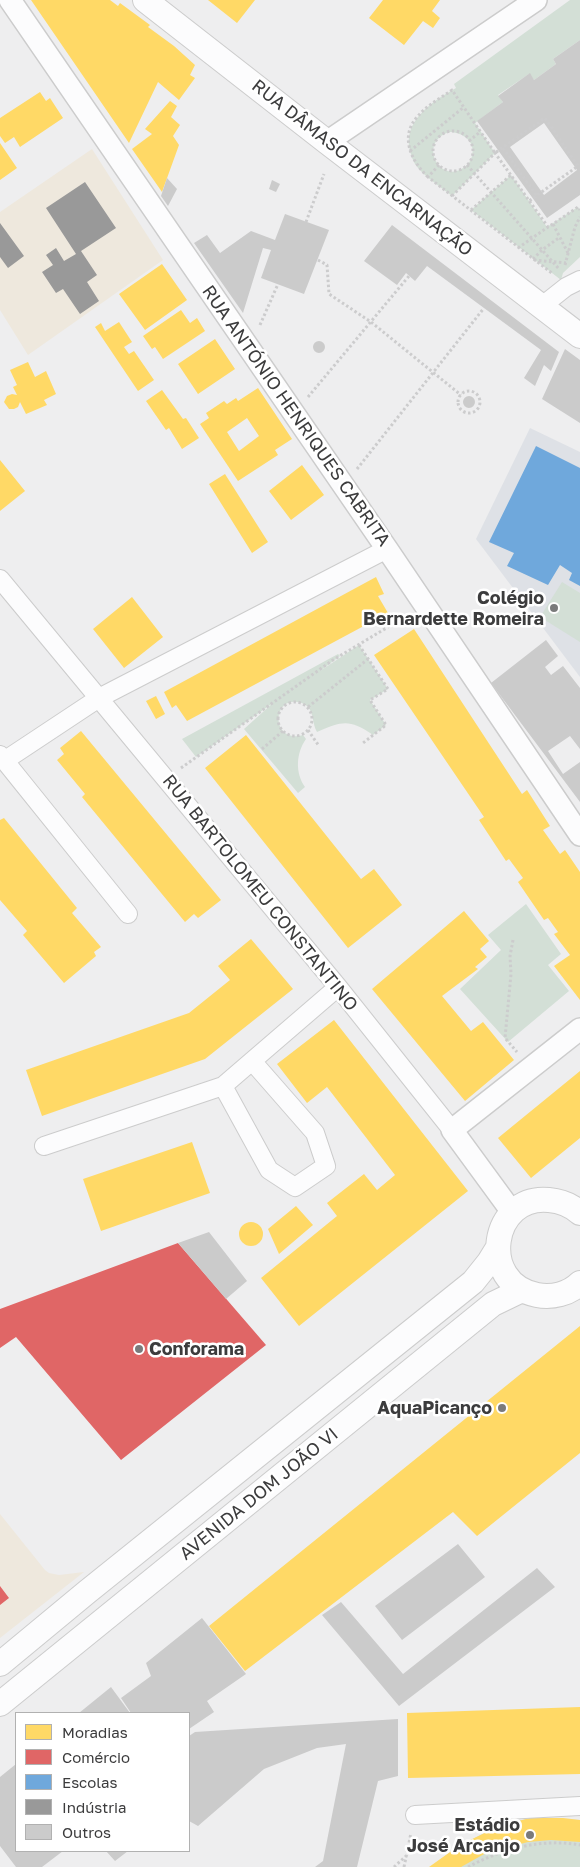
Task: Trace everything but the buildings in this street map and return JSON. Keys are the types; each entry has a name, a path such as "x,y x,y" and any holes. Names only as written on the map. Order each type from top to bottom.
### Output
{"main road":[{"name":"RUA DÂMASO DA ENCARNAÇÃO","path":"151,2 327,142 580,336"},
{"path":"580,1213 574,1207 570,1196 527,1203 512,1212 501,1229 497,1249 500,1263 506,1276 522,1290 544,1296 556,1295 570,1290 580,1283"},
{"name":"AVENIDA DOM JOÃO VI","path":"0,1664 473,1282 497,1249"},
{"name":"AVENIDA DOM JOÃO VI","path":"0,1704 493,1304 522,1290"}],"street":[{"name":"RUA ANTÓNIO HENRIQUES CABRITA","path":"10,0 387,549 580,835"},
{"path":"327,142 524,3"},
{"path":"542,306 574,283"},
{"path":"128,914 2,758 99,698 387,549"},
{"name":"RUA BARTOLOMEU CONSTANTINO","path":"0,579 338,987 452,1130 512,1212"},
{"path":"44,1146 223,1086 338,987"},
{"path":"452,1130 580,1029"},
{"path":"223,1086 269,1170 295,1187 326,1166 315,1133 252,1061"},
{"path":"415,1815 580,1806"}],"path":[{"path":"548,227 495,154 452,90 417,116 409,133 410,151 418,168 534,260 574,283"},
{"path":"410,151 464,107"},
{"path":"452,196 495,154 545,118 578,166 529,201"},
{"path":"437,130 441,136"},
{"path":"449,132 462,134 469,141 473,150 472,157 467,165 459,170 452,172 446,170 439,165 434,157 433,150 438,138 449,132"},
{"path":"469,141 480,132"},
{"path":"503,148 536,195"},
{"path":"428,177 439,165"},
{"path":"467,165 563,274 575,227 580,217"},
{"path":"306,222 324,174"},
{"path":"471,210 511,175"},
{"path":"518,248 578,207 580,210"},
{"path":"553,224 568,254"},
{"path":"534,260 542,250 560,237"},
{"path":"318,260 327,266 329,294 371,322 460,395"},
{"path":"534,260 566,263"},
{"path":"305,402 409,276"},
{"path":"257,332 278,284"},
{"path":"354,473 484,308"},
{"path":"467,392 474,393 479,402 477,409 471,413 462,410 458,404 460,395 467,392"},
{"path":"166,779 333,660 425,605"},
{"path":"359,645 388,689 370,700 386,725 363,744"},
{"path":"308,707 368,659"},
{"path":"278,699 284,706"},
{"path":"294,701 308,707 313,718 308,730 301,736 295,736 283,731 278,718 279,712 284,706 294,701"},
{"path":"308,730 320,746"},
{"path":"262,749 283,731"},
{"path":"513,940 510,956 511,974 505,1038 530,1068"},
{"path":"404,1867 415,1815"},
{"path":"468,1867 487,1857 528,1845 550,1843 580,1845"},
{"path":"394,1867 406,1856"}],"shaded area":[{"path":"570,0 580,0 580,40 553,59 556,64 534,80 529,74 498,95 503,102 475,123 495,153 452,196 417,167 413,161 409,140 415,121 421,113 438,99 456,88 454,84","holes":["449,132 454,132 467,138 470,142 473,151 472,158 463,168 447,171 440,167 435,160 434,145 439,137"]},
{"path":"92,149 163,260 28,355 0,310 0,212"},
{"path":"511,175 547,227 578,207 580,210 580,257 563,273 561,280 471,210"},
{"name":"Colégio Bernardette Romeira","path":"530,428 580,452 580,677 476,539"},
{"path":"562,582 580,593 580,642 540,617"},
{"path":"359,645 388,689 370,700 386,725 373,735 358,726 346,723 317,732 311,713 306,705 298,702 289,703 283,707 279,713 279,720 285,733 293,736 303,735 306,739 300,750 298,763 300,776 305,787 298,793 244,729 273,703 196,757 182,739 338,654 340,656 320,671"},
{"path":"526,904 561,954 548,965 569,991 508,1042 460,989 501,950 488,935"},
{"path":"0,1514 49,1573 59,1575 84,1572 0,1638"},
{"name":"Estádio José Arcanjo","path":"530,1818 580,1820 580,1867 430,1867 460,1845 499,1826"}],"place":[{"name":"Colégio Bernardette Romeira","path":"554,608"},
{"name":"Conforama","path":"139,1349"},
{"name":"AquaPicanço","path":"502,1408"},
{"name":"Estádio José Arcanjo","path":"530,1835"}]}
